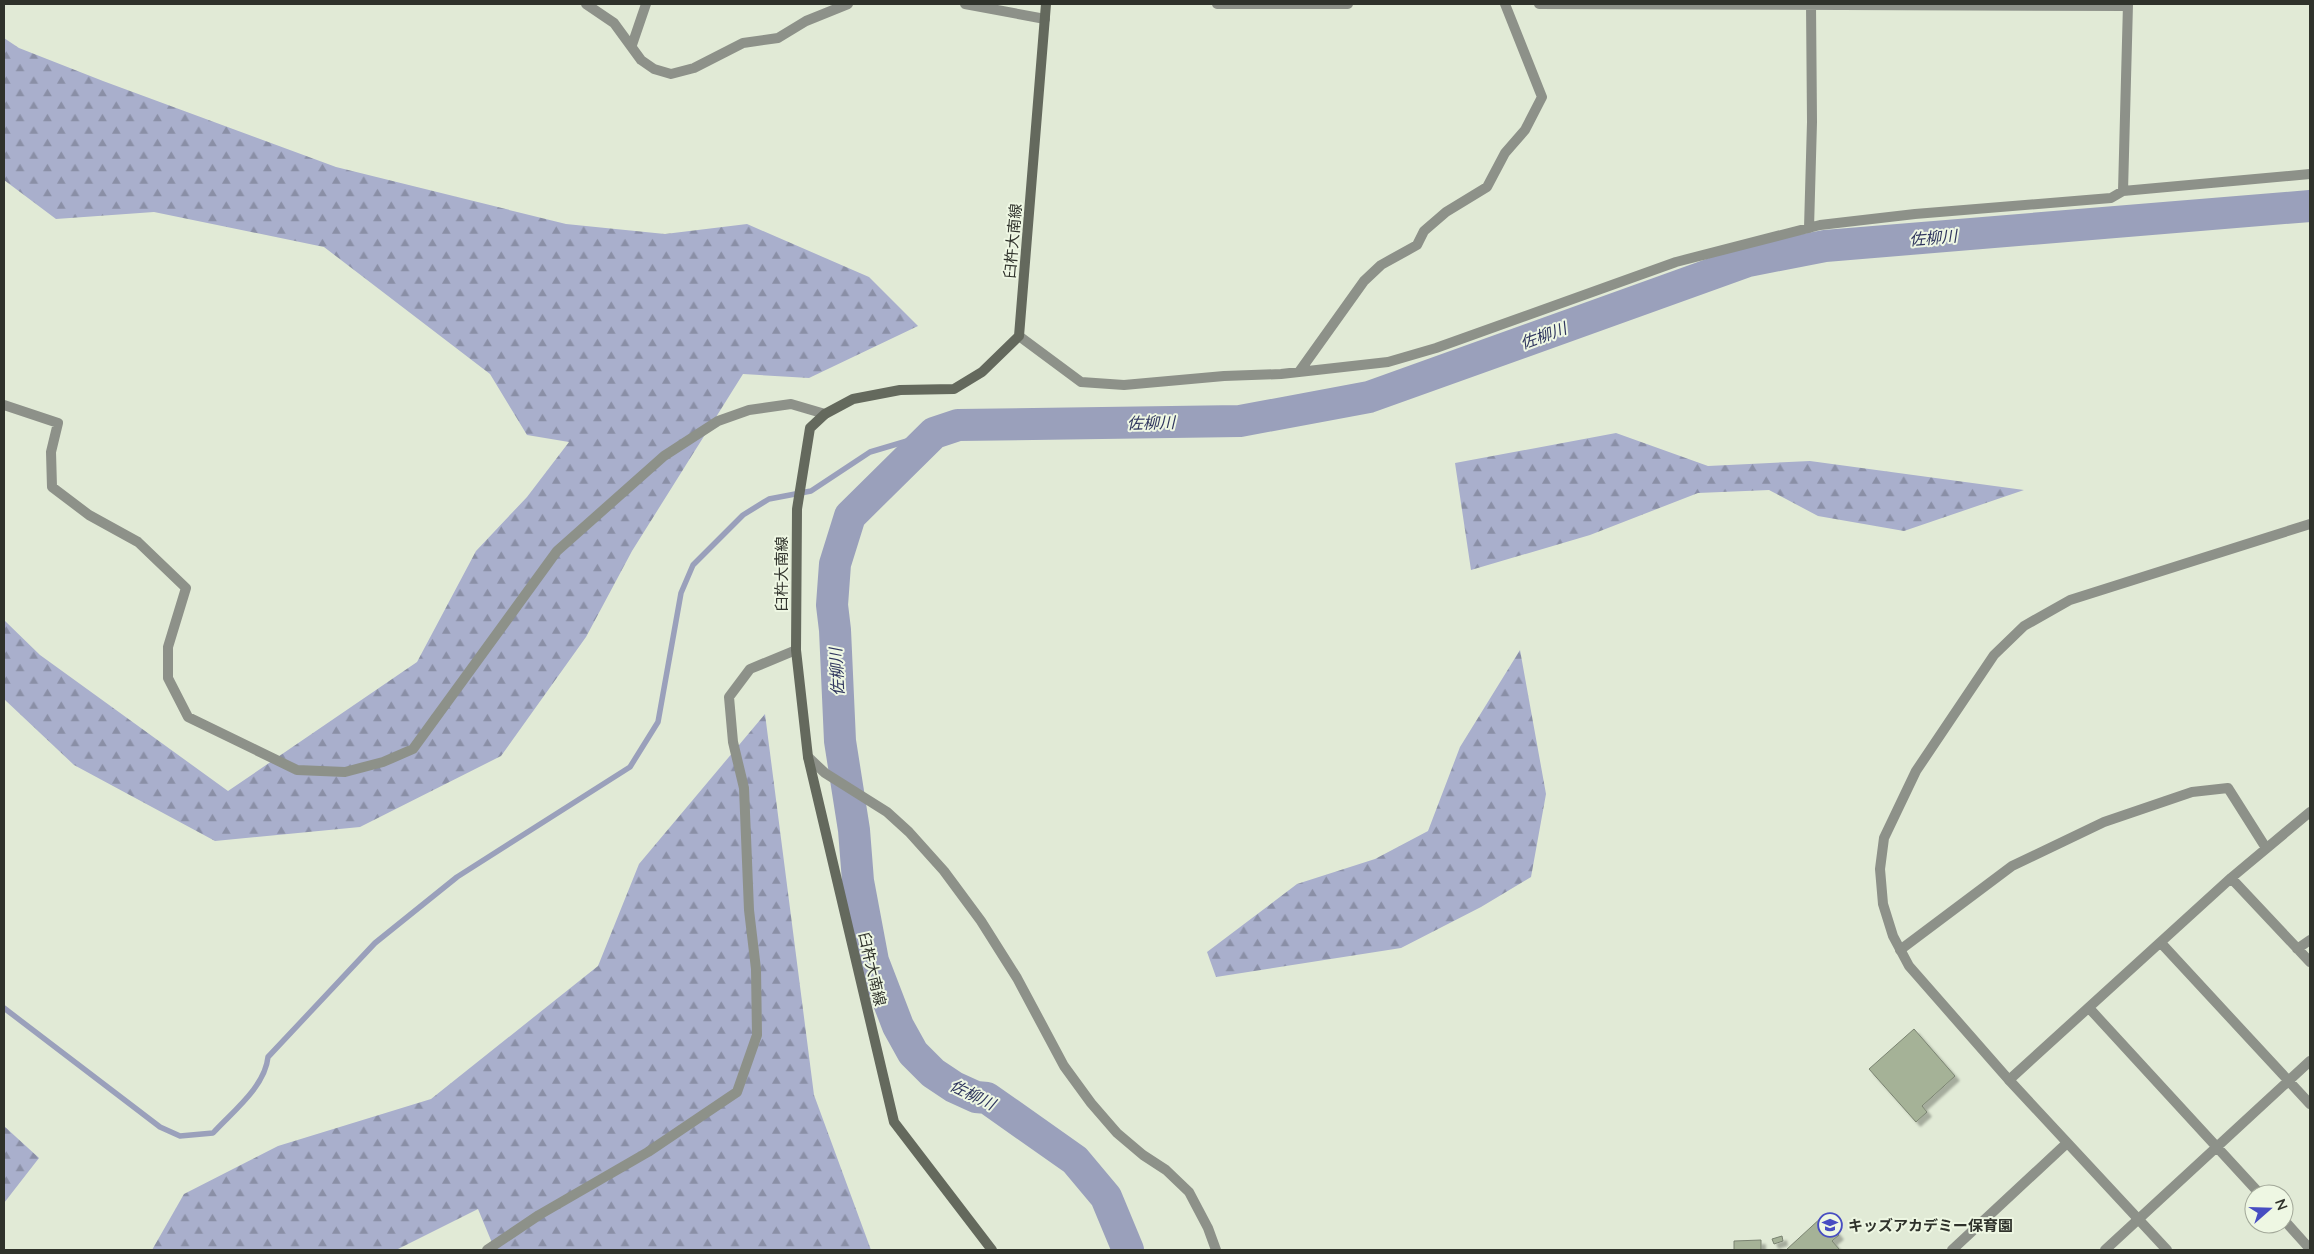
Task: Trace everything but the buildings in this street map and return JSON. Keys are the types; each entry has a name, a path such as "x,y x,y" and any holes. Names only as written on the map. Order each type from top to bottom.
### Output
{"main road":[{"name":"臼杵大南線","path":"992,1250 894,1122 808,757 796,650 797,509 810,428 825,414 854,399 900,390 954,389 982,372 1019,336 1046,4"}],"street":[{"path":"586,4 614,23 632,45 641,60 654,69 671,74 702,64 743,43 778,38 806,21 848,4"},
{"path":"632,45 646,4"},
{"path":"965,4 1045,19"},
{"path":"1217,4 1348,4"},
{"path":"1300,372 1364,281 1381,265 1418,245 1424,230 1446,212 1488,187 1505,153 1525,130 1538,107 1542,97 1505,4"},
{"path":"1539,4 2128,5 2123,191"},
{"path":"1809,228 1812,122 1811,4"},
{"path":"1019,336 1081,382 1124,385 1224,376 1300,372 1388,362 1436,348 1676,262 1809,228 1915,214 2111,198 2123,191 2310,174"},
{"path":"4,405 58,423 52,452 52,487 89,514 138,542 186,588 168,647 168,678 188,717 297,770 345,772 383,762 413,749 557,551 609,502 664,456 718,421 749,410 791,404 825,414"},
{"path":"2167,1250 2008,1080 1921,980 1900,950 1893,936 1883,904 1880,869 1884,838 1916,772 1994,655 2024,626 2070,600 2310,524"},
{"path":"487,1250 539,1215 648,1152 737,1092 757,1034 756,969 749,910 744,788 733,742 729,697 750,669 796,650"},
{"path":"808,757 825,773 887,812 909,832 944,871 981,921 1017,978 1064,1066 1091,1103 1117,1133 1143,1155 1166,1170 1189,1192 1208,1228 1216,1250"},
{"path":"1900,950 2012,866 2104,822 2192,792 2228,788 2266,848"},
{"path":"2008,1080 2231,878 2310,812"},
{"path":"2231,878 2310,962"},
{"path":"2297,949 2310,940"},
{"path":"2161,943 2310,1104"},
{"path":"2089,1008 2251,1184"},
{"path":"2105,1250 2310,1061"},
{"path":"1952,1250 2068,1144"},
{"path":"2294,1231 2310,1249"}],"green space":[{"path":"4,38 19,48 103,81 336,167 566,224 665,234 747,224 869,277 918,326 809,378 743,374 632,551 586,637 501,756 360,827 215,841 74,765 4,699 4,620 40,655 228,791 417,662 476,551 527,497 569,442 527,435 490,374 324,247 154,212 56,219 4,180"},
{"path":"1616,433 1708,466 1810,461 2024,490 1904,531 1818,516 1769,490 1698,493 1590,535 1471,570 1455,463"},
{"path":"1520,650 1546,794 1531,877 1481,907 1401,948 1216,977 1207,952 1297,884 1375,859 1428,831 1460,747"},
{"path":"765,714 814,1095 871,1250 495,1250 478,1209 396,1250 152,1250 184,1194 278,1146 431,1099 598,966 639,864"},
{"path":"4,1126 39,1158 4,1203"}],"waterway":[{"name":"佐柳川","path":"1128,1250 1106,1197 1075,1160 987,1098 976,1097 954,1087 933,1073 913,1053 898,1026 873,961 858,881 854,830 840,741 835,630 832,605 835,564 850,516 934,433 958,425 1240,421 1369,397 1748,261 1825,246 2310,206"},
{"path":"4,1008 160,1127 180,1136 213,1133 254,1089 266,1068 268,1057 375,943 457,877 630,767 658,722 681,593 693,565 743,515 769,499 811,491 870,452 934,433"}],"place":[{"name":"キッズアカデミー保育園","path":"1830,1225"}]}
